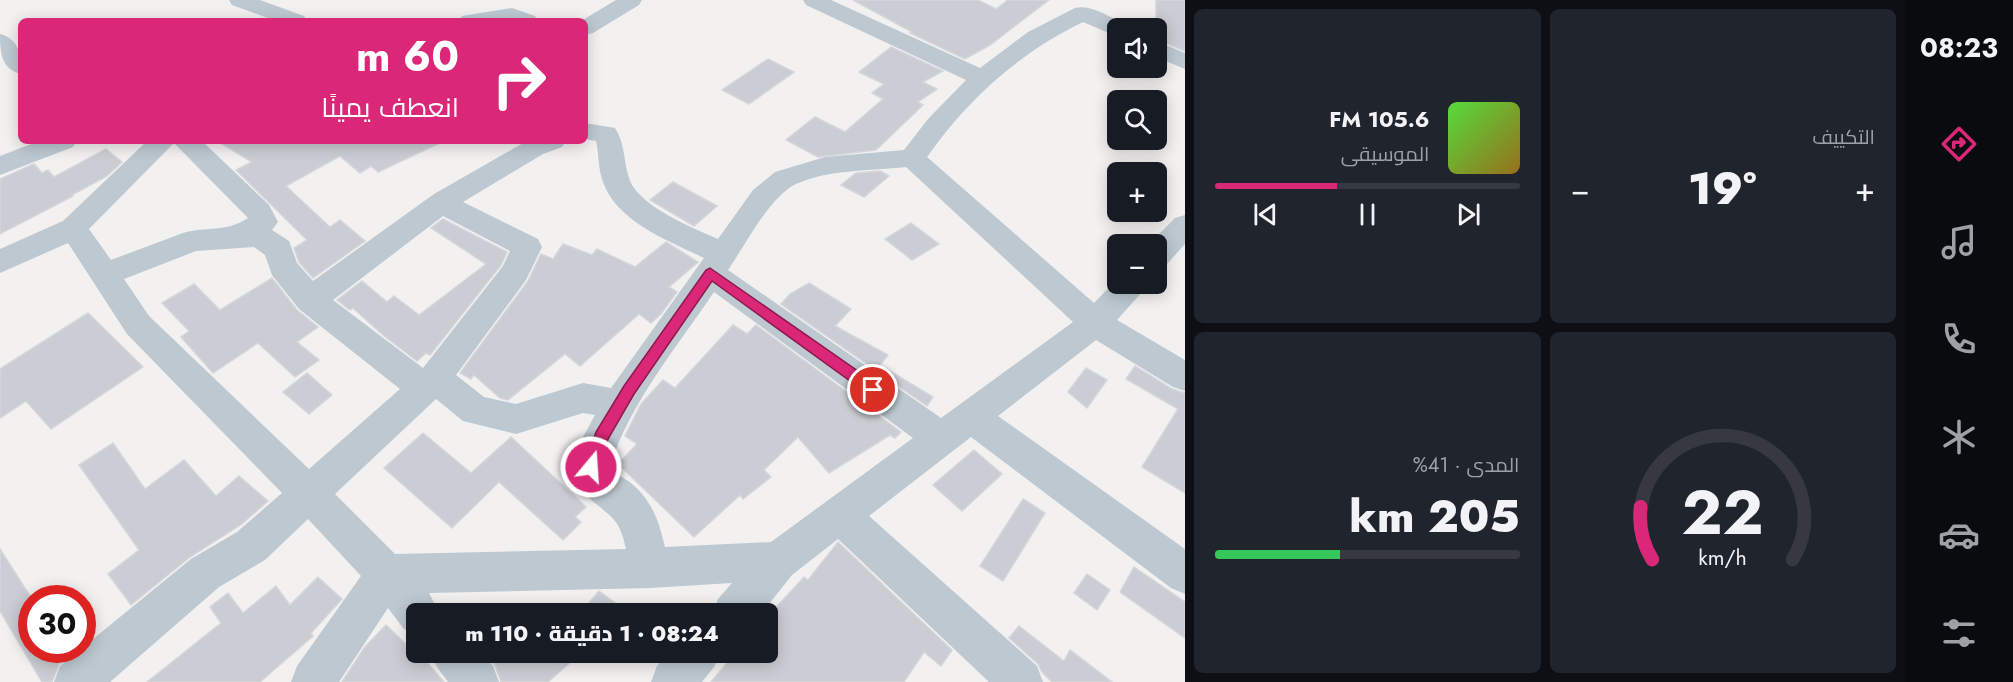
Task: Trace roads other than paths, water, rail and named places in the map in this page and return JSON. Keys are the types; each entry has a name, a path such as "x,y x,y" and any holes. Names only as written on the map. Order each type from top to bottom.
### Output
{"street":[{"path":"240,0 287,18"},
{"path":"297,18 309,0"},
{"path":"588,26 631,0"},
{"path":"814,0 981,78"},
{"path":"912,158 927,137 981,78 1031,40 1085,7 1107,22"},
{"path":"491,18 512,15 520,18"},
{"path":"0,42 18,63"},
{"path":"1167,53 1185,62"},
{"path":"588,131 606,134 610,140 612,170 620,190 651,219 956,427 1185,574"},
{"path":"0,166 56,144"},
{"path":"0,262 73,228 159,144"},
{"path":"189,144 260,212 264,222 240,237"},
{"path":"310,300 444,201 534,148 545,144"},
{"path":"650,568 639,520 619,498 600,483 591,467 601,437 763,197 785,178 825,166 912,158 1095,323 1185,377"},
{"path":"76,682 205,573 251,546 430,383 515,272 527,247 457,213 444,201"},
{"path":"1167,244 1185,225"},
{"path":"73,228 138,325 308,493 387,574 410,603"},
{"path":"105,274 193,241 259,236 278,249 283,267 310,300 430,383 476,410 516,419 583,398 621,405"},
{"path":"742,603 778,561 1095,323 1122,294"},
{"path":"840,515 1021,682"},
{"path":"387,574 650,568 778,561"},
{"path":"313,682 387,574"},
{"path":"461,663 477,682"},
{"path":"673,682 689,663"}]}
